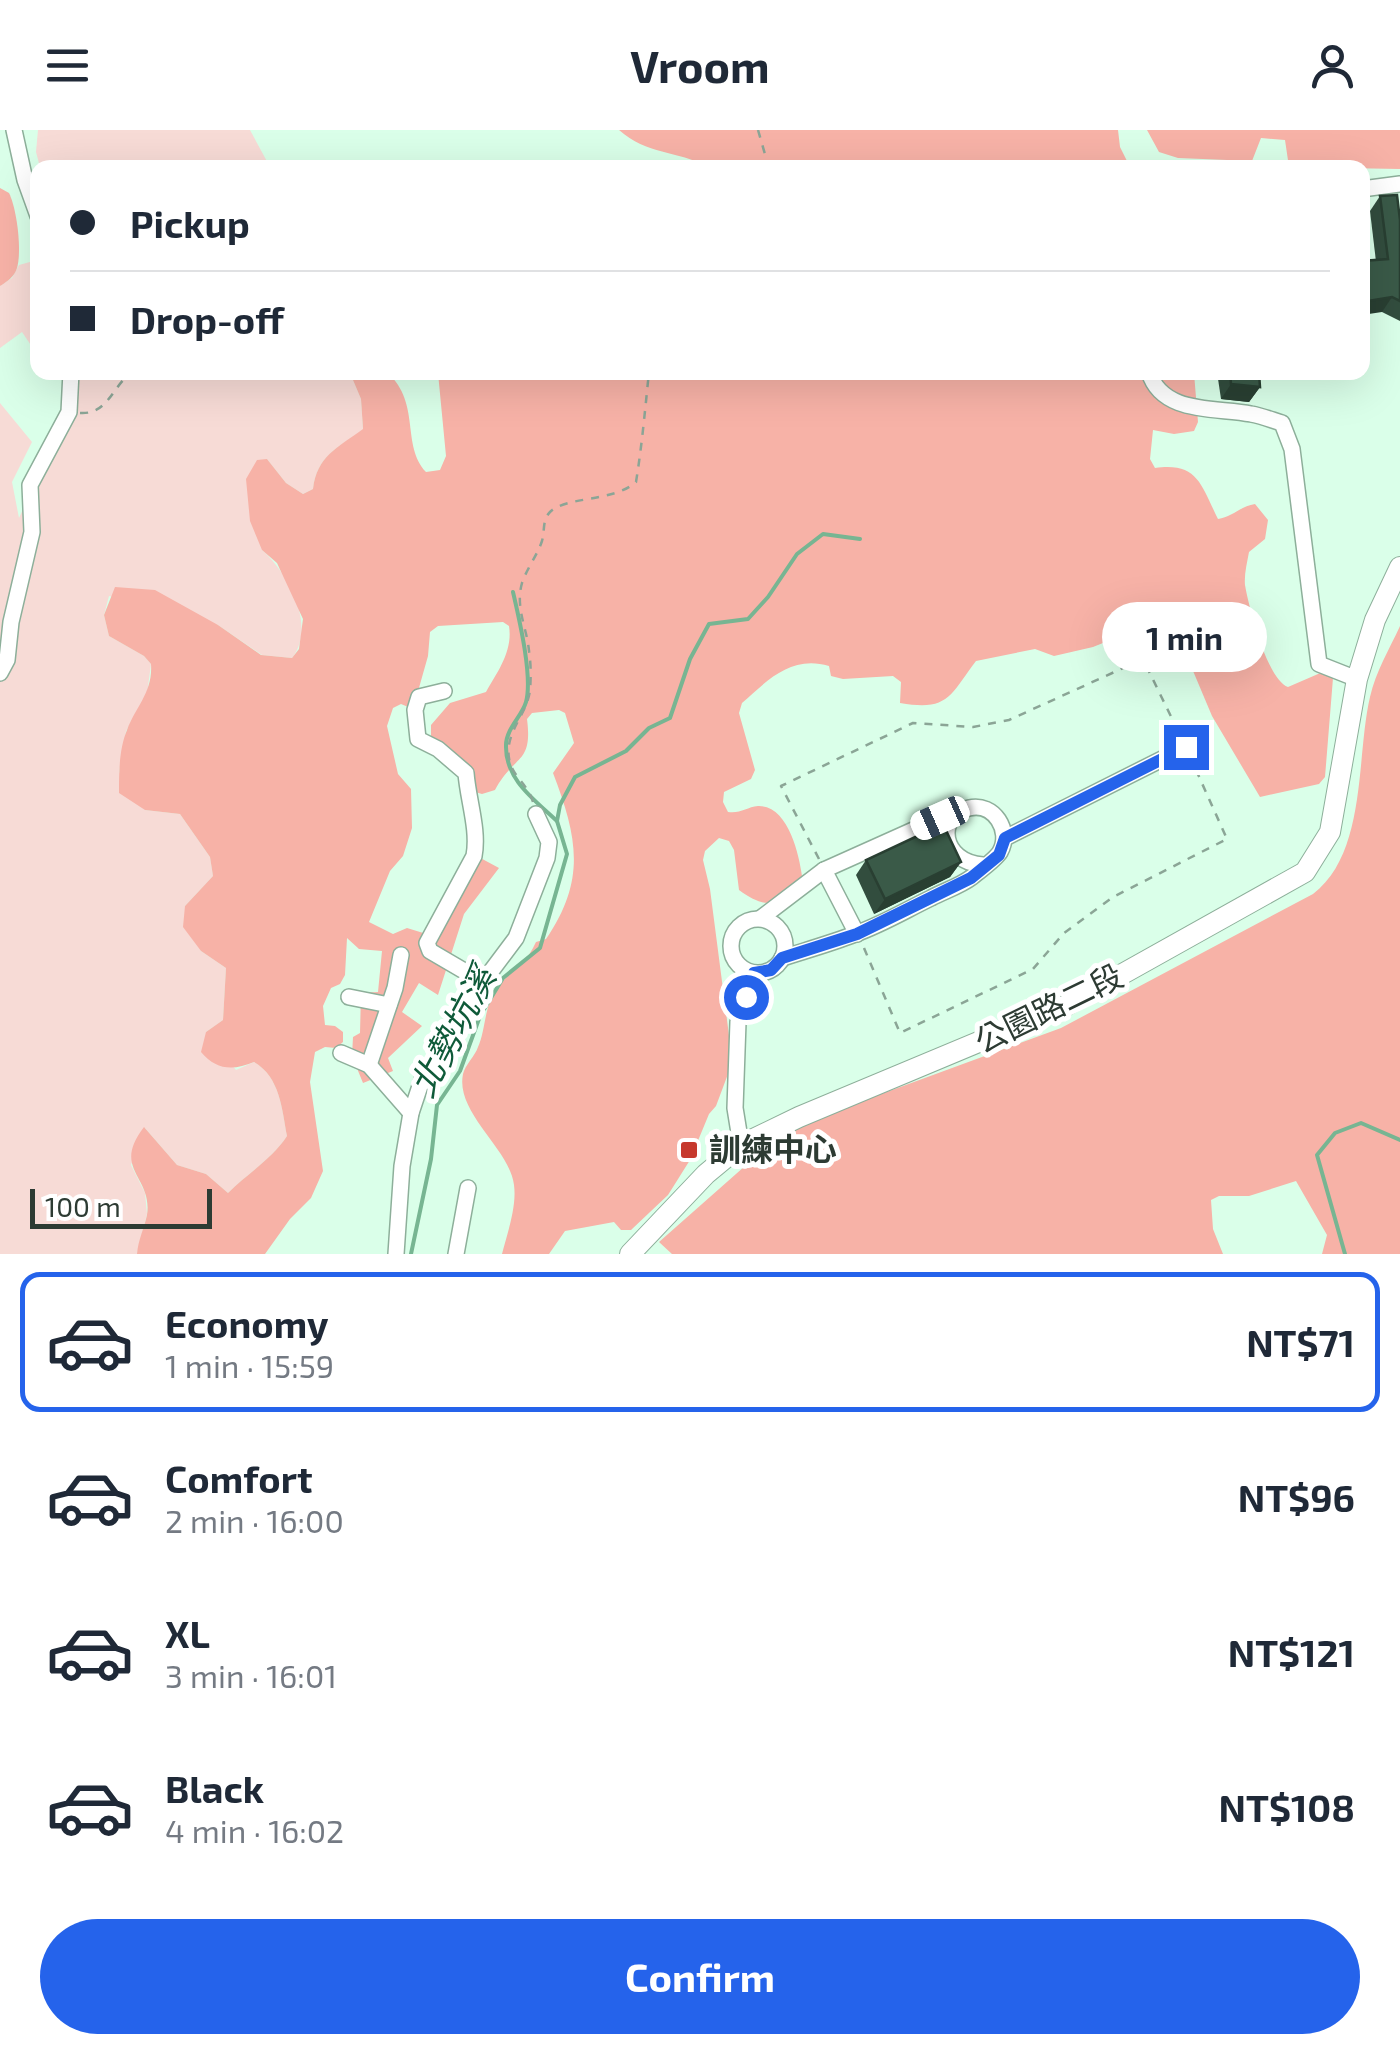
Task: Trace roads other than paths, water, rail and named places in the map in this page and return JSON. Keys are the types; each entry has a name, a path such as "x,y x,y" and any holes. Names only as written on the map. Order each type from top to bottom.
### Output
{"main road":[{"name":"公園路二段","path":"630,1254 706,1174 741,1145 798,1116 1067,1005 1305,872 1330,832 1357,679 1375,620 1400,568"}],"street":[{"path":"14,130 30,194"},
{"path":"1370,188 1400,184"},
{"path":"0,673 7,660 11,622 32,532 30,485 69,412 71,380"},
{"path":"1151,380 1186,407 1252,414 1282,423 1292,449 1319,664 1357,679"},
{"path":"444,690 420,698 415,710 418,739 438,749 466,773 477,841 474,856 427,943 430,951 482,982"},
{"path":"1005,838 1186,747"},
{"path":"968,808 986,809 1000,820 1005,838 999,855 971,878 857,934 782,958 771,970 754,973 739,966 731,951 733,934 744,922 761,918 824,870 940,818 953,818 968,808"},
{"path":"396,1254 402,1166 423,1076 443,1052 482,982 516,938 547,858 549,842 536,814"},
{"path":"953,818 947,834 951,852 965,864 984,865"},
{"path":"824,870 857,934"},
{"path":"761,918 776,926 784,941 782,958"},
{"path":"370,1065 401,955"},
{"path":"741,1145 735,1108 738,1022 754,973"},
{"path":"349,997 389,1006"},
{"path":"341,1053 370,1065 412,1113"},
{"path":"456,1254 468,1188"}],"waterway":[{"name":"北勢坑溪","path":"411,1254 431,1159 437,1105 460,1071 480,1016 503,978 540,948 567,854 557,821 560,805 575,777 626,751 649,728 670,718 690,659 709,624 748,619 797,554 823,534 860,539"},
{"path":"513,592 528,691 507,739 507,757 523,788 557,821"},
{"path":"1345,1254 1317,1155 1335,1133 1361,1123 1400,1140"}],"place":[{"name":"訓練中心","path":"689,1150"}]}
